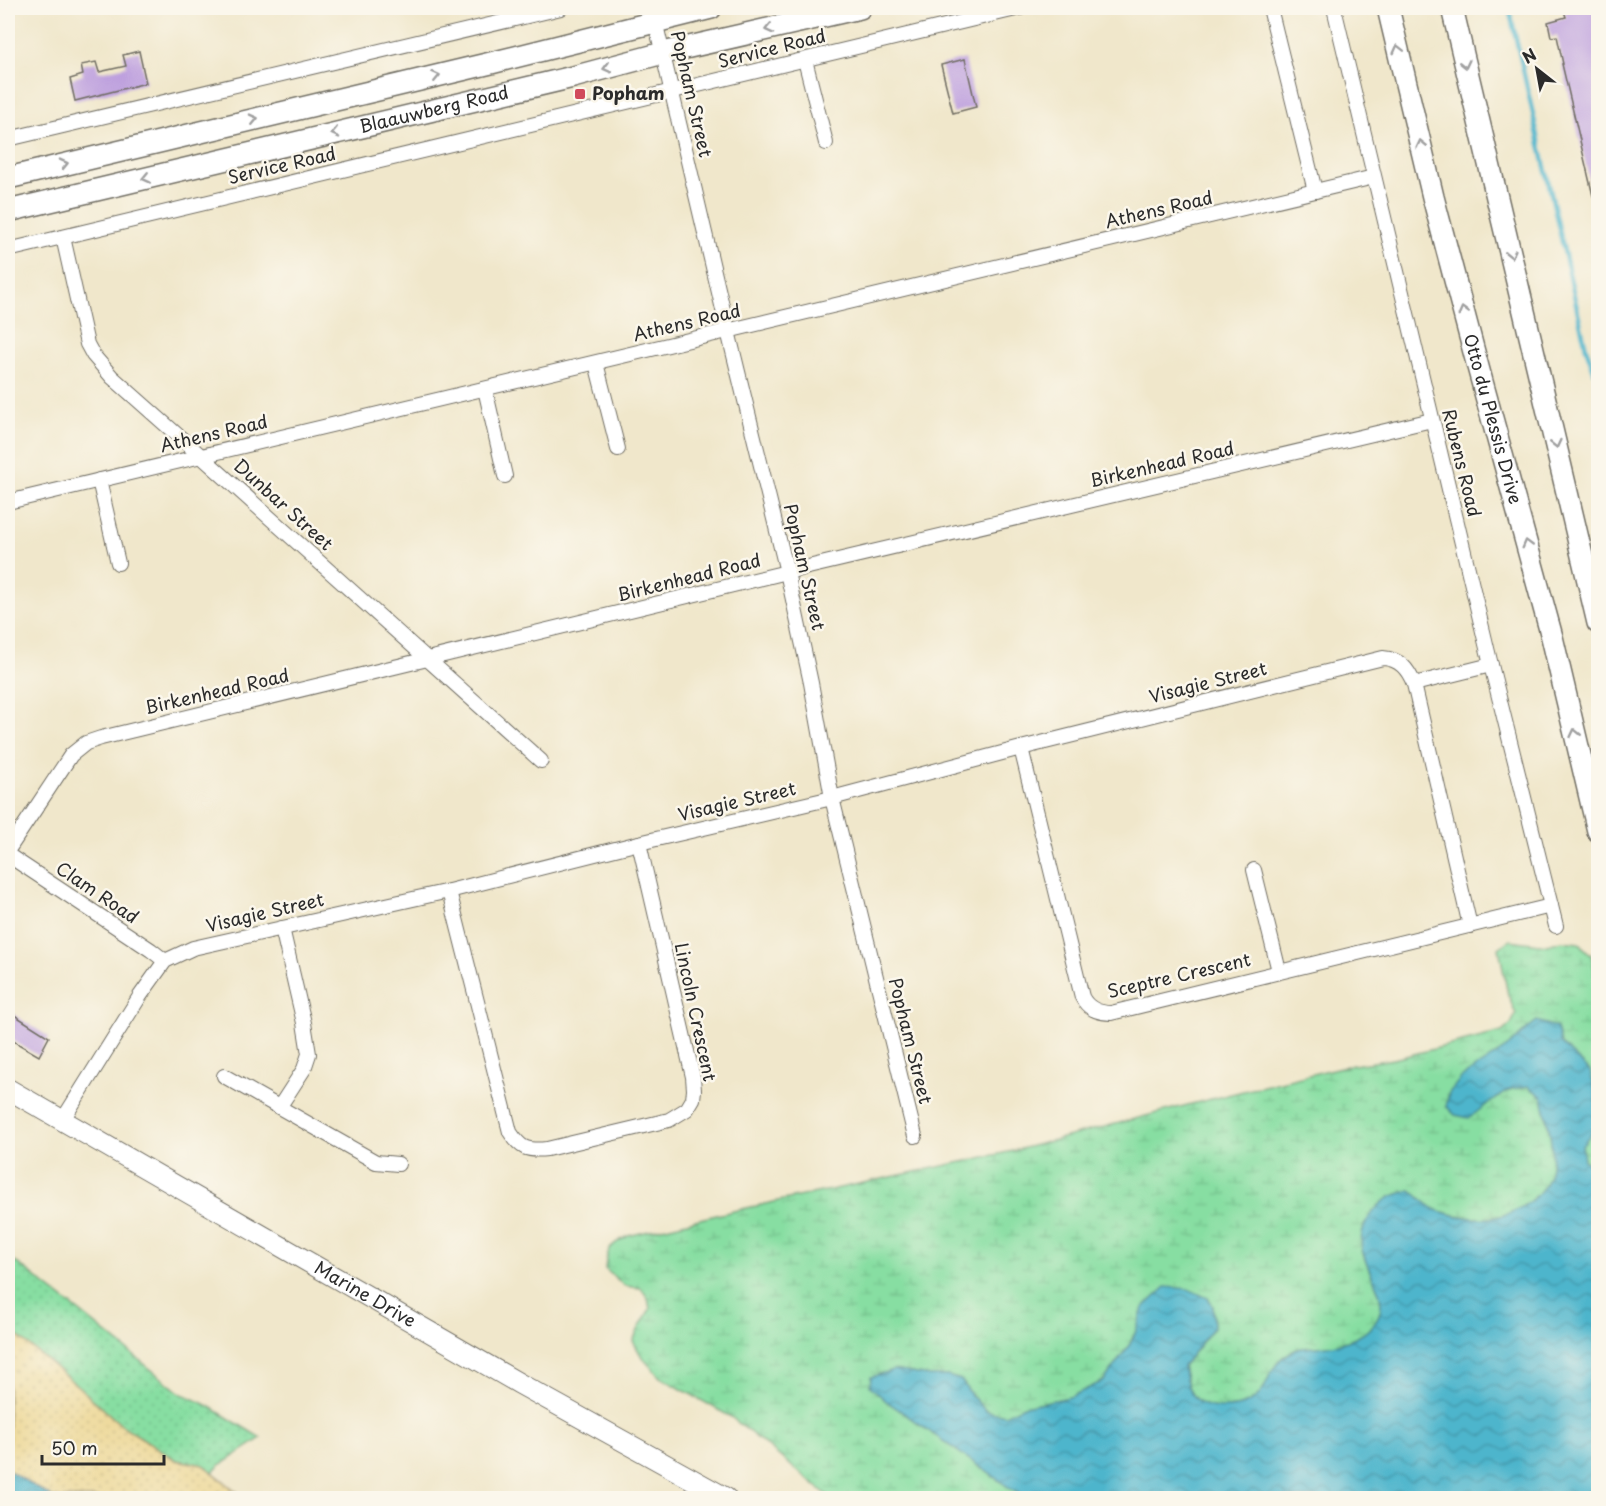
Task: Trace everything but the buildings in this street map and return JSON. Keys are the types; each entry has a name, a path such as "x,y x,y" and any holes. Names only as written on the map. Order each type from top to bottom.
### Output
{"main road":[{"name":"Blaauwberg Road","path":"8,178 491,63 653,14 711,8"},
{"name":"Blaauwberg Road","path":"8,211 561,80 663,53 860,8"},
{"name":"Otto du Plessis Drive","path":"1388,8 1433,197 1552,637 1599,831"},
{"path":"1452,8 1599,623"},
{"name":"Marine Drive","path":"8,1089 520,1384 726,1498"}],"street":[{"path":"8,140 561,8"},
{"name":"Service Road","path":"8,250 1020,8"},
{"path":"1270,8 1314,191"},
{"name":"Rubens Road","path":"1334,8 1491,665 1556,926"},
{"name":"Popham Street","path":"653,14 787,572 812,683 831,798 915,1136"},
{"path":"805,60 826,143"},
{"name":"Athens Road","path":"8,502 1374,177"},
{"name":"Dunbar Street","path":"63,237 87,344 93,355 112,377 542,761"},
{"path":"596,363 618,449"},
{"path":"485,389 505,476"},
{"name":"Birkenhead Road","path":"8,850 71,755 86,743 107,736 1432,420"},
{"path":"99,480 118,563"},
{"name":"Visagie Street","path":"62,1121 140,996 165,961 193,948 449,891 831,798 1021,747 1383,658 1389,658 1402,664 1409,671 1414,684"},
{"path":"1470,926 1414,684 1491,665"},
{"name":"Sceptre Crescent","path":"1021,747 1082,997 1090,1008 1097,1012 1111,1012 1551,906"},
{"name":"Lincoln Crescent","path":"449,891 510,1132 518,1144 523,1148 533,1150 547,1149 669,1120 687,1109 693,1099 693,1077 639,843"},
{"name":"Clam Road","path":"8,855 165,961"},
{"path":"1254,870 1279,971"},
{"path":"280,1106 304,1069 309,1054 282,928"},
{"path":"224,1076 376,1162 398,1164"}],"green space":[{"path":"1510,940 1547,945 1562,941 1579,943 1591,955 1598,984 1598,1174 1584,1160 1582,1145 1590,1071 1561,1044 1557,1028 1537,1021 1509,1046 1461,1078 1490,1102 1511,1089 1528,1086 1542,1097 1552,1149 1551,1166 1545,1185 1532,1199 1516,1210 1491,1218 1458,1216 1437,1210 1411,1190 1383,1201 1370,1216 1363,1230 1361,1243 1379,1292 1381,1304 1379,1315 1374,1323 1368,1330 1353,1339 1335,1345 1300,1348 1287,1354 1278,1362 1264,1388 1248,1403 1227,1408 1212,1407 1198,1402 1190,1392 1183,1366 1214,1327 1213,1306 1208,1298 1136,1331 1130,1344 1104,1381 1070,1397 1024,1406 1005,1415 986,1411 961,1380 947,1376 930,1376 893,1370 885,1400 1024,1498 831,1498 731,1417 660,1377 642,1357 633,1341 650,1309 648,1298 641,1288 625,1286 605,1269 610,1248 628,1236 1013,1151 1341,1067 1394,1059 1502,1032 1511,1024 1516,1014 1508,995 1499,948"},
{"path":"8,1256 179,1392 207,1405 261,1438 213,1472 204,1465 176,1460 121,1425 14,1333 8,1331"}],"sand":[{"path":"8,1332 14,1333 121,1425 176,1460 204,1465 244,1498 53,1498 8,1470"}],"water":[{"path":"1537,1021 1557,1028 1561,1044 1590,1071 1596,1094 1597,1126 1582,1145 1584,1160 1598,1174 1598,1492 1575,1498 1024,1498 885,1400 870,1386 871,1377 893,1370 930,1376 947,1376 961,1380 986,1411 1005,1415 1024,1406 1070,1397 1104,1381 1130,1344 1143,1308 1166,1287 1188,1289 1208,1298 1213,1307 1214,1327 1183,1366 1190,1392 1198,1402 1212,1407 1234,1407 1248,1403 1264,1388 1275,1367 1287,1354 1300,1348 1335,1345 1353,1339 1368,1330 1374,1323 1379,1315 1381,1303 1361,1243 1363,1230 1370,1216 1383,1201 1411,1190 1437,1210 1458,1216 1491,1218 1516,1210 1532,1199 1545,1185 1551,1166 1552,1148 1542,1097 1528,1086 1511,1089 1469,1118 1455,1115 1446,1106 1449,1093 1461,1078 1509,1046"},
{"path":"8,1470 53,1498 8,1498"}],"waterway":[{"path":"1509,8 1586,348 1598,382"}],"place":[{"name":"Popham","path":"580,94"}]}
